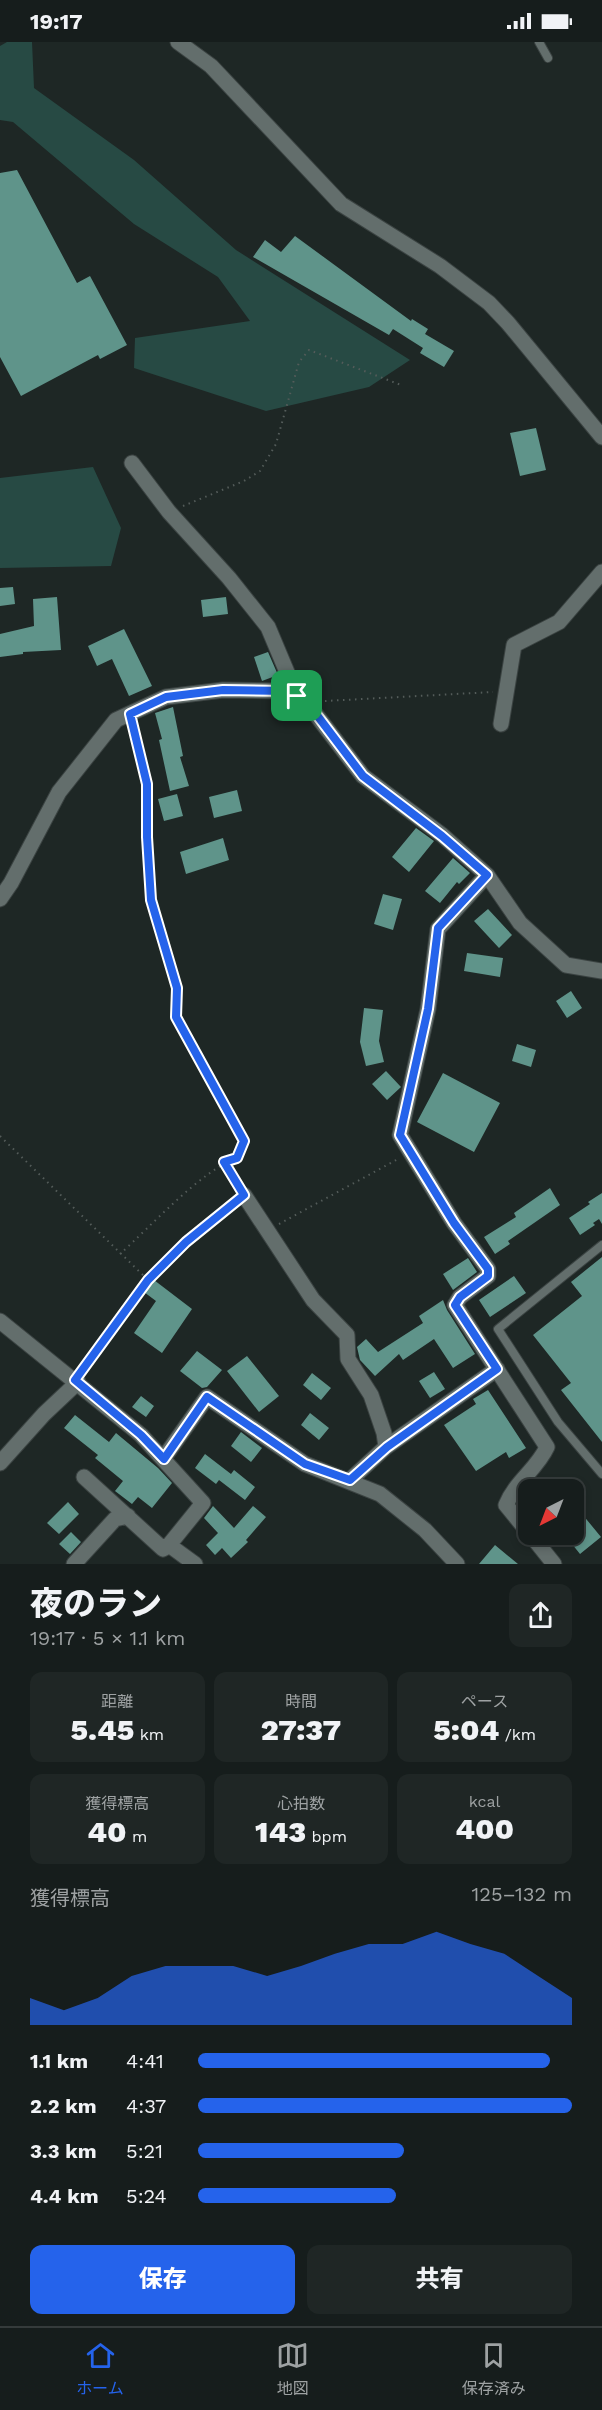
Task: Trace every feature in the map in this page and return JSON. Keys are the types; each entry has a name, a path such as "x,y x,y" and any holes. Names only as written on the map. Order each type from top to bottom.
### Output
{"street":[{"path":"178,42 211,66 341,204 440,266 489,303 602,437"},
{"path":"132,463 169,512 229,578 268,627 302,699 363,776 442,836 487,875 520,923 566,965 602,971"},
{"path":"501,724 514,645 559,622 602,572"},
{"path":"0,898 11,883 59,792 116,720 166,697 223,690 289,691 302,699"},
{"path":"487,875 438,928 428,1009 400,1135 454,1223 488,1269 488,1276 460,1297 455,1305 547,1447 543,1457 523,1479"},
{"path":"244,1195 313,1300 347,1335 348,1359 371,1395 387,1447"},
{"path":"0,1320 141,1435 202,1503 169,1545 163,1549 84,1477"},
{"path":"350,1480 387,1447 497,1369"},
{"path":"0,1463 76,1381"},
{"path":"164,1459 207,1397 305,1464 350,1480 380,1494 425,1530 457,1564"},
{"path":"518,1485 511,1493 506,1505 518,1520"},
{"path":"74,1564 115,1519 128,1516"},
{"path":"169,1545 195,1564"},
{"path":"539,1545 554,1564"}],"lane":[{"path":"539,42 548,58"},
{"path":"602,1245 498,1329 558,1422 602,1474"}],"path":[{"path":"169,512 244,481 260,471 276,444 299,362 309,350 401,385"},
{"path":"302,699 508,691"},
{"path":"120,1254 180,1198 224,1162 237,1158 244,1141 176,1017 177,988 151,900 147,837 147,784 130,714"},
{"path":"0,1136 148,1280"},
{"path":"267,1230 411,1153"},
{"path":"76,1381 148,1280 186,1242 244,1195 224,1162"}],"green space":[{"path":"7,42 32,42 34,88 134,160 236,250 410,360 369,387 266,411 134,368 135,338 250,321 218,277 134,224 13,122 0,120 0,46"},
{"path":"93,467 121,528 111,566 0,568 0,478"}],"building":[{"path":"17,170 77,283 90,276 127,345 100,359 98,355 21,396 0,357 0,173"},
{"path":"295,236 411,321 412,319 428,329 425,334 454,351 444,367 420,353 423,348 393,329 389,335 253,257 265,240 281,252"},
{"path":"536,428 546,470 520,476 510,433"},
{"path":"13,587 15,604 0,606 0,588"},
{"path":"57,597 61,650 23,652 23,654 0,657 0,634 34,626 33,599"},
{"path":"226,597 228,614 203,617 201,600"},
{"path":"124,629 152,686 129,696 112,659 97,666 88,646"},
{"path":"268,652 278,675 262,681 254,657"},
{"path":"173,707 183,756 180,757 189,786 170,791 159,740 162,739 155,713"},
{"path":"237,790 242,811 214,818 209,797"},
{"path":"177,794 183,816 164,821 158,799"},
{"path":"416,828 434,841 409,872 392,857"},
{"path":"223,838 229,860 186,874 180,852"},
{"path":"453,858 470,873 459,884 457,882 440,903 425,891"},
{"path":"383,894 402,899 393,930 374,924"},
{"path":"488,909 512,935 499,948 474,921"},
{"path":"467,953 503,958 500,977 464,971"},
{"path":"571,991 582,1008 567,1018 556,1001"},
{"path":"364,1008 383,1010 379,1041 384,1062 366,1066 360,1042"},
{"path":"517,1044 536,1050 531,1067 512,1061"},
{"path":"386,1071 401,1087 387,1100 372,1084"},
{"path":"443,1073 500,1103 474,1152 417,1122"},
{"path":"550,1188 560,1205 508,1241 510,1244 495,1254 484,1237 516,1217 514,1213"},
{"path":"602,1193 602,1224 599,1219 593,1223 595,1225 580,1235 569,1218"},
{"path":"602,1257 602,1442 561,1390 571,1383 533,1335 582,1296 571,1282"},
{"path":"468,1258 477,1272 453,1290 443,1274"},
{"path":"514,1276 526,1293 490,1317 479,1300"},
{"path":"154,1280 192,1309 162,1353 134,1333 156,1301 144,1292"},
{"path":"443,1300 475,1354 453,1368 434,1339 403,1360 399,1354 375,1376 360,1360 357,1347 366,1339 378,1352 423,1323 419,1316"},
{"path":"197,1351 222,1370 207,1387 202,1388 180,1371"},
{"path":"247,1356 279,1396 259,1412 227,1371"},
{"path":"434,1372 445,1389 430,1398 419,1381"},
{"path":"312,1373 331,1388 321,1400 303,1385"},
{"path":"488,1390 526,1448 509,1458 506,1452 476,1471 444,1425 476,1404 473,1399"},
{"path":"141,1396 154,1406 146,1417 132,1407"},
{"path":"310,1413 329,1428 319,1440 301,1425"},
{"path":"75,1415 109,1442 116,1433 158,1468 172,1483 152,1508 138,1497 132,1504 115,1491 123,1481 95,1458 98,1455 64,1428"},
{"path":"241,1432 262,1448 251,1462 231,1446"},
{"path":"205,1454 231,1474 234,1470 255,1487 245,1500 219,1480 216,1484 195,1468"},
{"path":"68,1502 79,1514 59,1534 47,1523"},
{"path":"213,1506 234,1528 253,1506 266,1517 246,1540 248,1542 231,1558 222,1548 215,1555 206,1545 218,1533 204,1518"},
{"path":"584,1516 601,1537 580,1554 573,1545 584,1545"},
{"path":"71,1532 81,1542 70,1554 59,1544"},
{"path":"495,1545 518,1564 479,1564"}],"route":[{"path":"223,690 289,691 297,696 307,702 363,776 442,836 487,875 438,928 428,1009 400,1135 454,1223 488,1269 488,1276 460,1297 455,1305 497,1369 387,1447 350,1480 305,1464 207,1397 164,1459 141,1435 75,1380 148,1280 186,1242 244,1195 224,1162 237,1158 244,1141 176,1017 177,988 151,900 147,837 147,784 130,714 166,697 223,690"}]}
